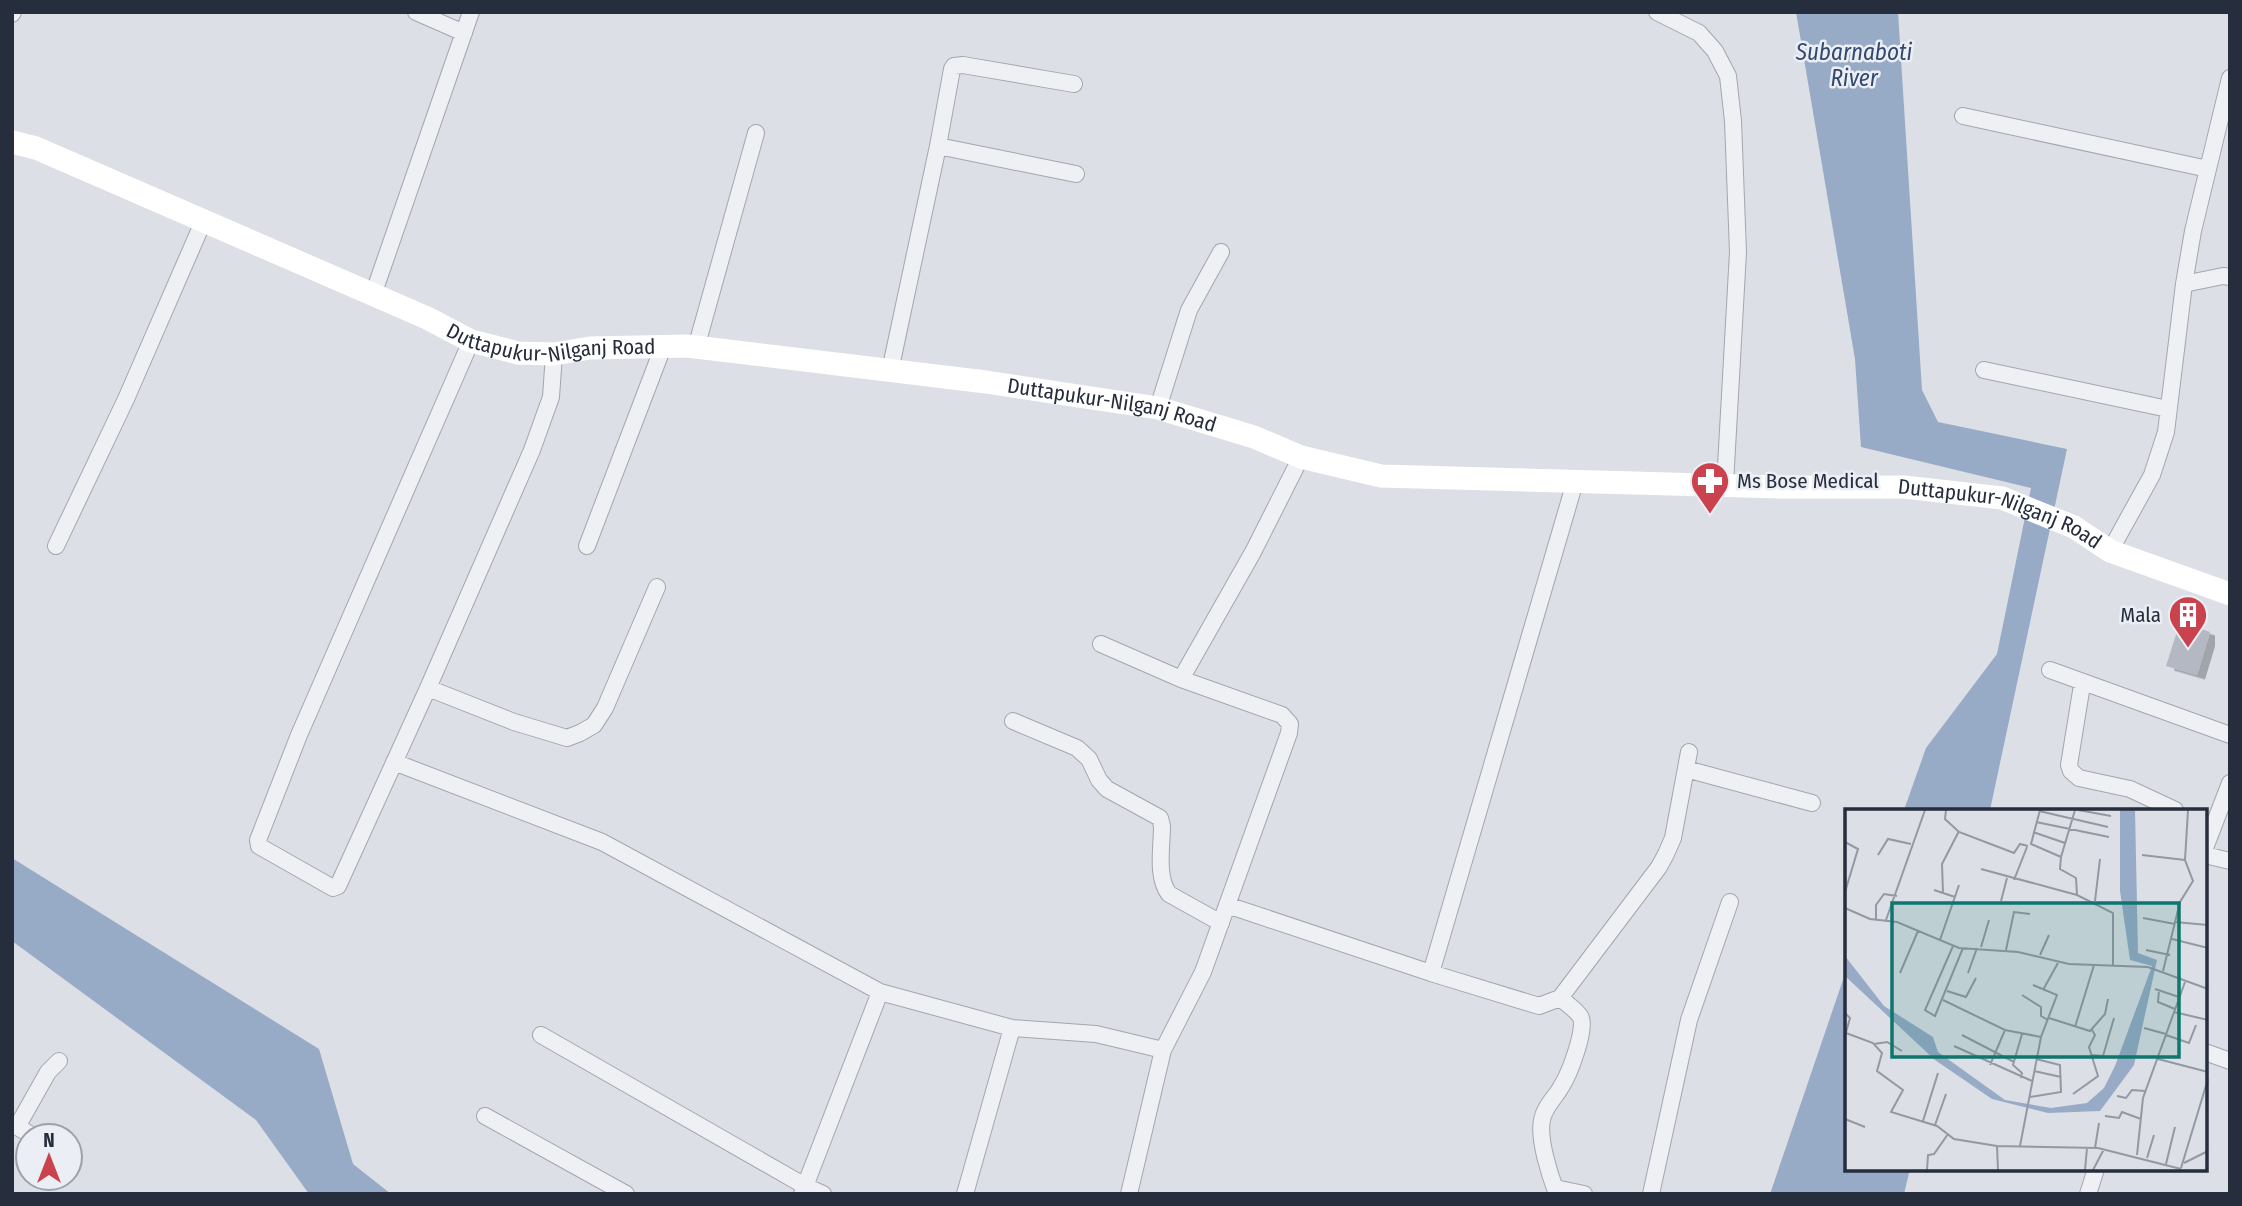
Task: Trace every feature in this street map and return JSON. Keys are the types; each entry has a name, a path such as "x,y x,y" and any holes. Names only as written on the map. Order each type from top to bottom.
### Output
{"main road":[{"name":"Duttapukur-Nilganj Road","path":"12,142 66,160 427,318 471,341 518,353 554,354 590,348 696,348 986,382 1158,408 1254,437 1301,457 1381,476 1575,482 1905,486 2002,498 2074,527 2110,551 2230,594"}],"street":[{"path":"415,12 464,33"},
{"path":"373,295 471,12"},
{"path":"1657,12 1699,33 1715,51 1728,76 1733,121 1738,251 1725,484"},
{"path":"890,371 938,146 949,76 954,66 963,65 1074,84"},
{"path":"2110,551 2151,475 2166,432 2193,231 2230,78"},
{"path":"1963,116 2208,169"},
{"path":"696,348 756,133"},
{"path":"938,146 1076,174"},
{"path":"2213,148 2230,151"},
{"path":"56,547 126,399 203,222"},
{"path":"1158,408 1189,310 1221,251"},
{"path":"2184,284 2230,277"},
{"path":"471,341 299,735 258,841 259,846 332,888 338,886 428,688 545,416 551,397 554,354"},
{"path":"587,546 663,347"},
{"path":"1984,370 2168,409"},
{"path":"1181,679 1264,532 1301,457"},
{"path":"1431,973 1575,482"},
{"path":"428,688 514,722 566,738 580,733 594,725 605,708 657,587"},
{"path":"1101,644 1181,679 1282,715 1290,724 1203,972 1163,1050 1129,1194"},
{"path":"2050,670 2230,734"},
{"path":"2084,683 2069,765 2071,771 2079,778 2130,789 2173,809"},
{"path":"1013,721 1077,748 1088,759 1107,789 1160,818 1164,888 1169,894 1221,923"},
{"path":"1227,905 1539,1006 1560,998 1659,867 1673,838 1689,752"},
{"path":"394,762 602,842 880,992 1012,1028 1096,1034 1163,1050"},
{"path":"1686,769 1812,803"},
{"path":"2209,827 2230,783"},
{"path":"2207,855 2230,861"},
{"path":"1651,1194 1689,1020 1730,902"},
{"path":"804,1190 880,992"},
{"path":"1560,998 1581,1017 1582,1032 1565,1080 1544,1112 1541,1129 1549,1172 1556,1191 1584,1194"},
{"path":"965,1194 1012,1028"},
{"path":"541,1035 804,1190 823,1194"},
{"path":"2207,1053 2230,1061"},
{"path":"17,1122 48,1072 59,1061"},
{"path":"485,1116 626,1194"},
{"path":"2088,1194 2095,1171"}],"water":[{"name":"Subarnaboti River","path":"1796,12 1898,12 1922,390 1938,422 2067,449 1990,809 1904,809 1926,748 1997,654 2031,488 1861,447 1855,359"},
{"path":"12,858 319,1049 353,1164 391,1194 309,1194 256,1120 12,941"},
{"path":"1845,974 1845,1171 1910,1171 1904,1194 1770,1194"}],"building":[{"name":"Mala","path":"2180,622 2210,632 2197,675 2166,666"}],"place":[{"name":"Ms Bose Medical","path":"1710,515"},
{"name":"Mala","path":"2188,649"}]}
